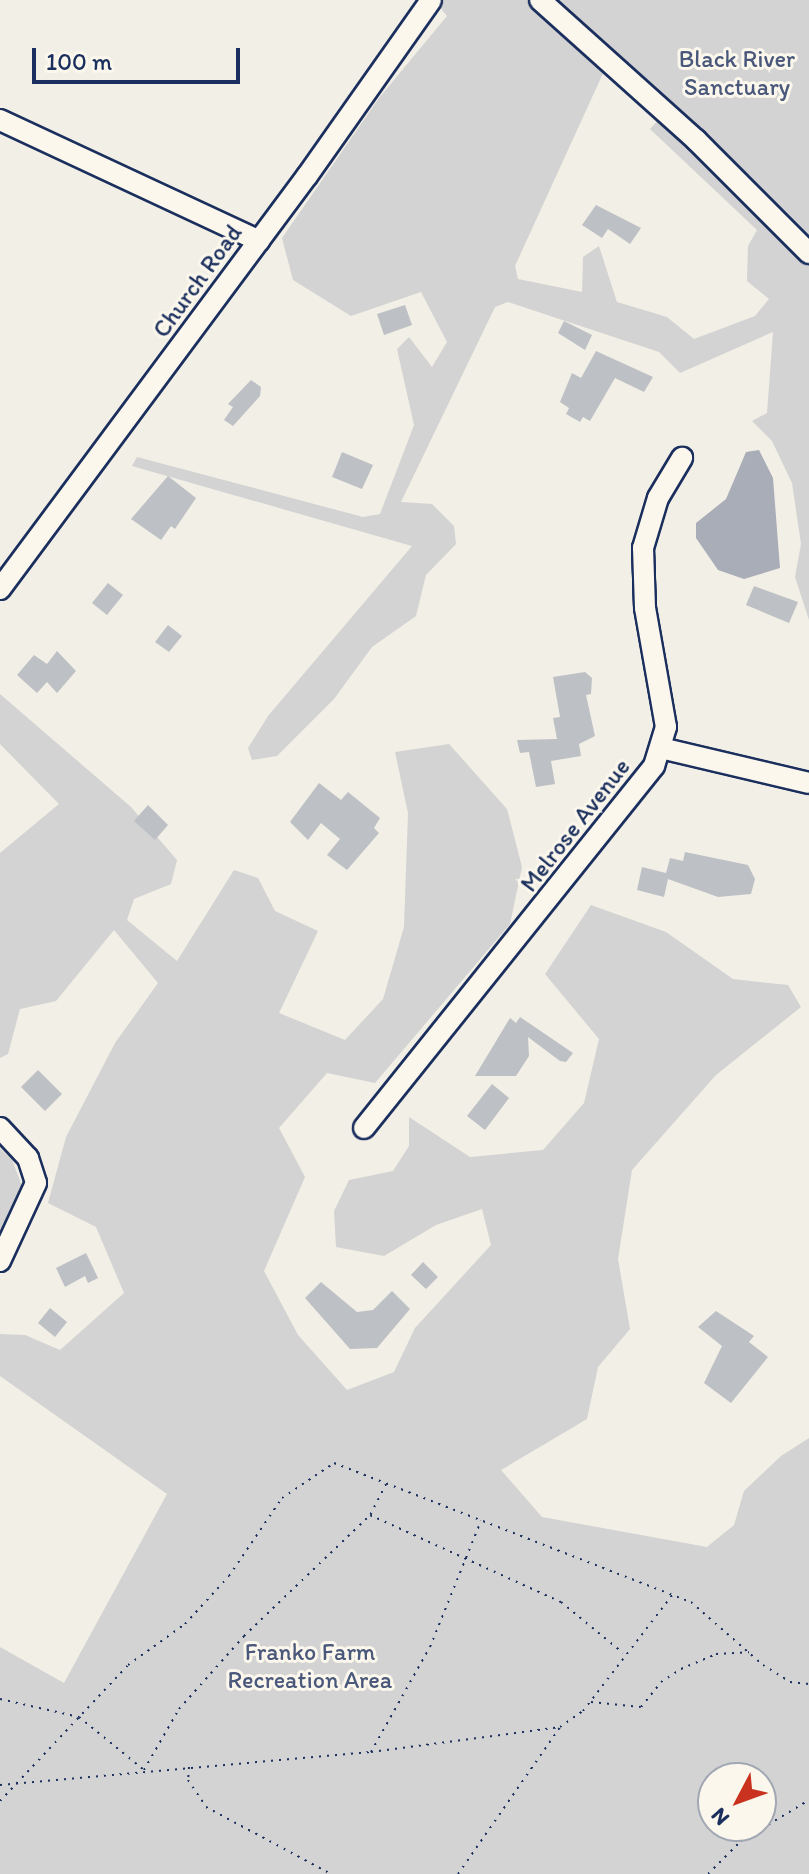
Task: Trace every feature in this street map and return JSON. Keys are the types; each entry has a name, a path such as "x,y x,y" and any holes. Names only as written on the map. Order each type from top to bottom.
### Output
{"street":[{"name":"Church Road","path":"0,589 259,241 431,0"},
{"path":"540,0 696,140 809,253"},
{"path":"0,120 259,241"},
{"name":"Melrose Avenue","path":"364,1128 630,803 661,748 666,727 645,608 643,548 658,498 682,458"},
{"path":"661,748 809,783"},
{"path":"0,1128 28,1158 36,1183 0,1261"}],"path":[{"path":"0,1801 128,1665 203,1605 229,1576 282,1498 334,1463 691,1602 749,1652 790,1682 809,1684"},
{"path":"144,1770 179,1709 370,1515 386,1483"},
{"path":"370,1515 561,1602 624,1655"},
{"path":"371,1752 430,1647 468,1560 481,1520"},
{"path":"458,1874 560,1727 590,1701 673,1594"},
{"path":"590,1701 641,1707 661,1682 681,1669 716,1654 749,1652"},
{"path":"0,1699 79,1717 144,1770"},
{"path":"0,1785 371,1752 560,1727"},
{"path":"189,1766 188,1780 206,1807 331,1874"},
{"path":"708,1874 741,1841 809,1800"}],"green space":[{"path":"441,0 527,0 605,69 515,266 518,279 582,292 583,257 599,246 617,302 667,317 694,339 755,316 769,299 747,281 748,246 757,230 650,129 659,119 809,265 809,620 795,577 801,544 792,483 772,441 752,421 767,413 773,332 680,373 659,352 508,302 495,307 401,502 432,504 454,526 456,544 426,575 416,616 372,647 334,699 277,756 252,760 248,748 268,716 412,546 132,466 137,457 363,517 380,514 414,425 397,349 409,337 432,367 447,342 421,292 351,316 293,280 282,238 379,98 447,16 438,5"},
{"name":"Black River Sanctuary","path":"548,0 809,0 809,246"},
{"name":"Franko Farm Recreation Area","path":"0,694 131,807 177,860 171,884 134,899 127,920 177,961 234,870 258,878 275,911 318,931 279,1013 345,1040 383,999 404,927 408,813 395,752 449,744 507,809 522,867 510,924 375,1083 327,1073 279,1128 305,1177 264,1271 298,1335 347,1390 394,1372 415,1328 491,1245 482,1209 436,1225 384,1256 336,1247 334,1211 349,1180 393,1171 409,1146 409,1117 470,1157 543,1150 584,1103 599,1039 545,974 591,905 666,932 733,979 788,985 801,1007 716,1075 632,1170 618,1259 630,1329 598,1367 587,1419 501,1470 542,1517 707,1547 734,1525 744,1491 781,1456 809,1438 809,1874 0,1874 0,1647 64,1683 167,1494 0,1376 0,1334 25,1335 60,1350 124,1293 96,1227 48,1203 66,1137 115,1043 158,983 114,930 56,1001 20,1009 8,1054 0,1058 0,853 59,804 0,744"},
{"path":"0,1148 12,1160 23,1188 0,1231"}],"shaded area":[{"path":"759,450 773,478 780,568 744,579 718,570 696,538 696,523 726,499 746,452"}],"building":[{"path":"596,205 641,228 630,244 608,229 602,238 582,225"},
{"path":"405,305 412,325 384,335 377,314"},
{"path":"564,321 592,335 585,350 558,333"},
{"path":"596,351 653,377 644,392 615,378 590,421 583,417 580,422 566,414 569,408 560,402 572,373 581,378"},
{"path":"251,380 261,387 260,396 233,426 224,420 233,407 228,404"},
{"path":"342,452 373,465 362,489 332,477"},
{"path":"168,476 196,498 175,529 171,526 161,540 131,519"},
{"path":"108,583 123,595 107,615 92,603"},
{"path":"754,586 798,602 789,623 746,605"},
{"path":"168,625 182,636 169,652 155,642"},
{"path":"57,651 76,671 57,693 47,682 37,693 17,675 34,655 47,664"},
{"path":"585,672 592,678 591,694 586,695 595,736 579,744 581,756 551,761 555,784 536,787 529,752 520,753 517,740 557,739 553,718 560,717 553,677"},
{"path":"319,783 341,800 348,792 380,818 374,828 379,833 347,870 327,855 340,839 321,823 308,840 290,822"},
{"path":"148,805 168,825 155,840 134,821"},
{"path":"685,852 748,865 755,879 751,894 718,897 668,879 664,897 637,890 642,867 666,873 670,858 683,861"},
{"path":"520,1017 573,1053 566,1062 560,1061 528,1037 529,1056 516,1076 475,1076 510,1018 516,1023"},
{"path":"38,1070 62,1094 45,1111 21,1087"},
{"path":"492,1084 509,1098 485,1130 467,1116"},
{"path":"86,1253 98,1278 88,1283 85,1276 65,1287 56,1268"},
{"path":"423,1262 438,1277 426,1289 411,1275"},
{"path":"321,1282 357,1312 373,1310 392,1291 410,1309 377,1348 350,1349 305,1298"},
{"path":"50,1308 67,1322 55,1337 38,1323"},
{"path":"716,1311 754,1336 749,1342 768,1357 731,1403 704,1383 722,1346 698,1327"}]}
